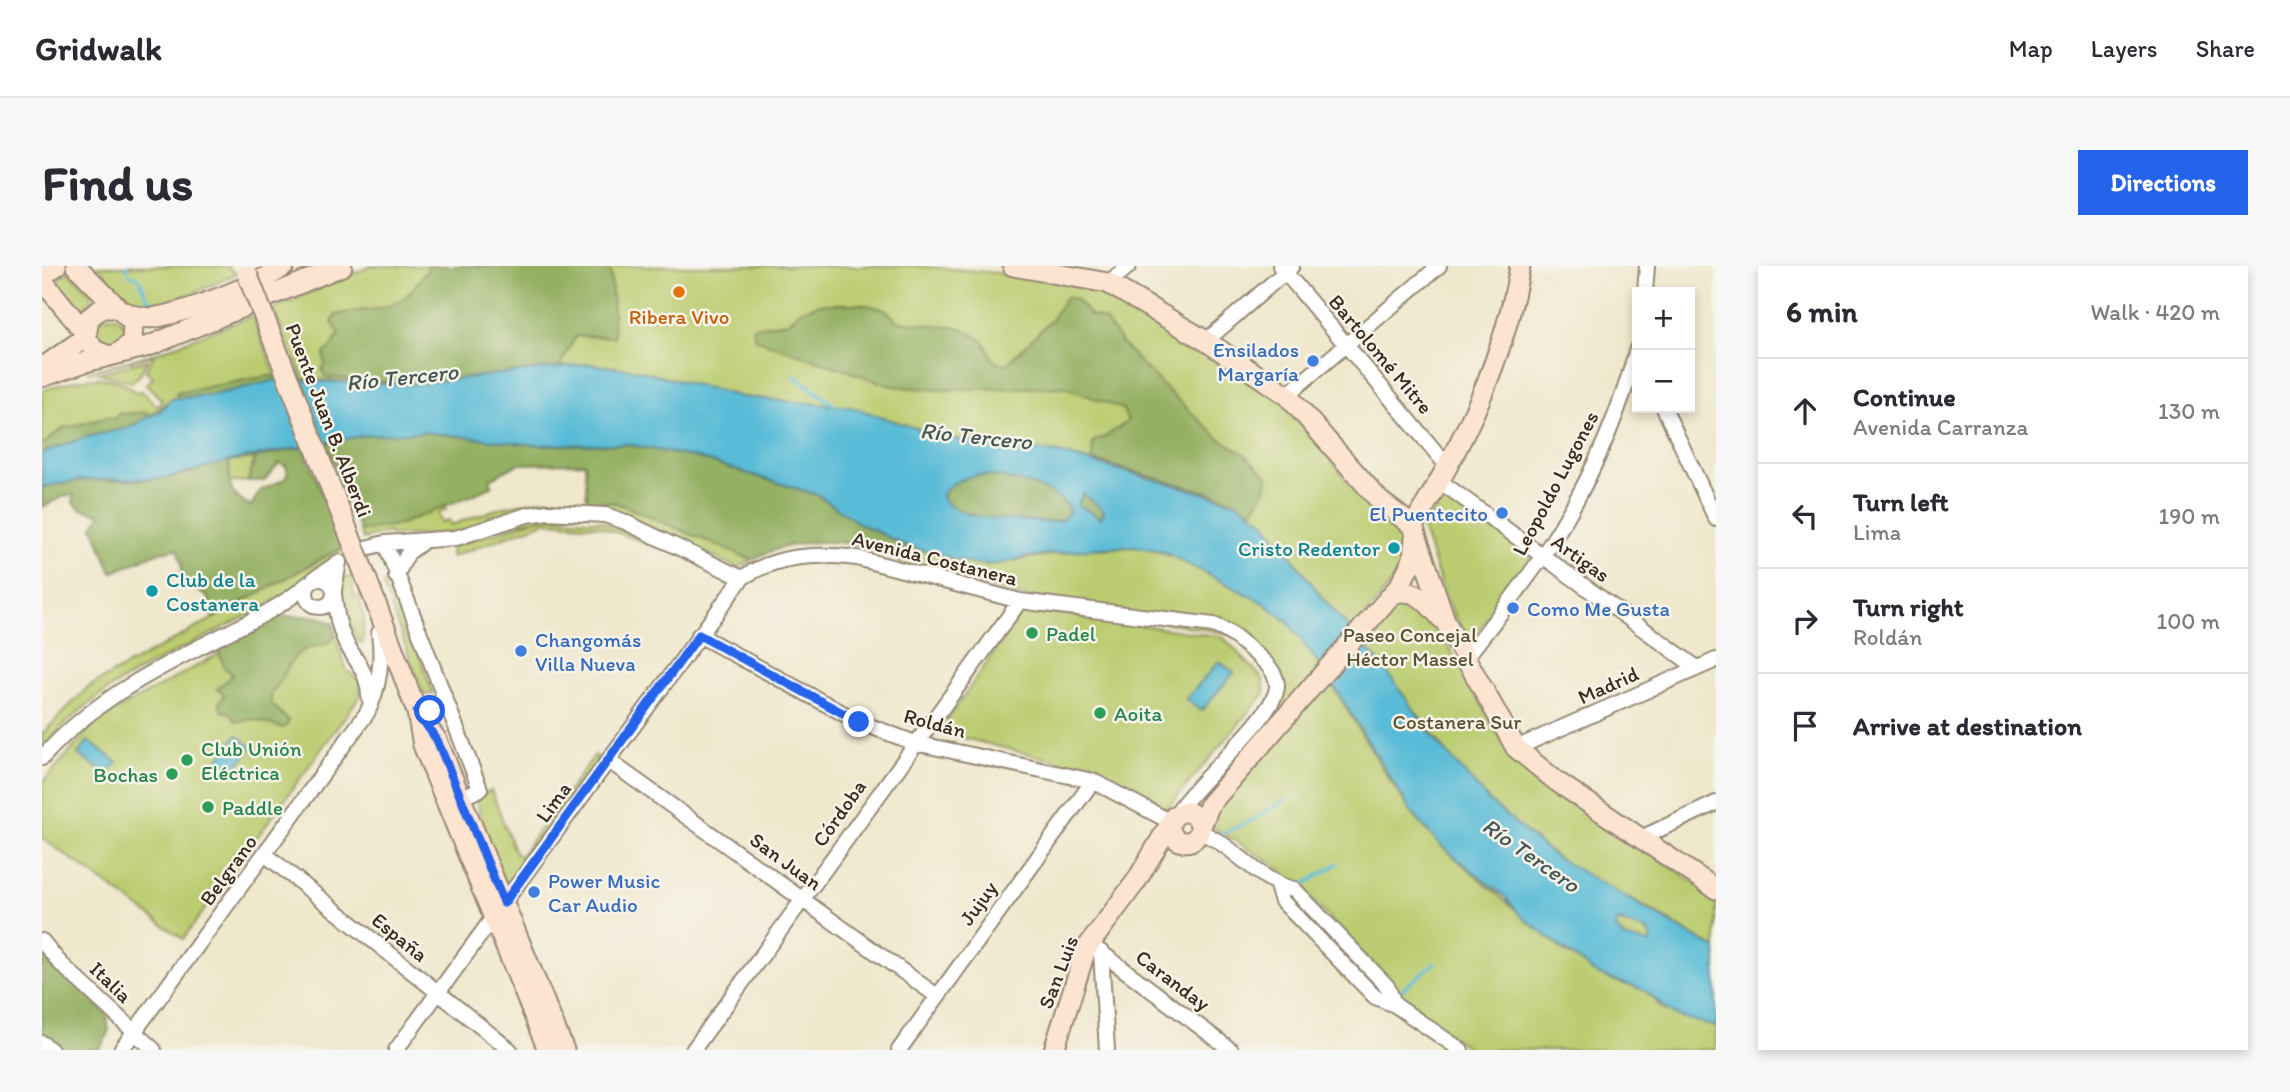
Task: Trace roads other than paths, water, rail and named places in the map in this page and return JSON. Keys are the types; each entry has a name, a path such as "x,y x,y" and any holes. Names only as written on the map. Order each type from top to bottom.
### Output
{"main road":[{"path":"42,269 56,266"},
{"path":"42,280 86,335 94,350 113,356 129,347 134,336 133,323 76,266"},
{"path":"42,368 86,335 89,318 95,312 110,307 142,318 169,315 263,279 284,266"},
{"path":"1013,266 1108,283 1206,341 1287,395 1380,501 1413,526 1446,623 1516,748 1556,781 1716,889"},
{"path":"1196,834 1210,804 1390,598 1413,559 1416,543 1413,526 1445,475 1498,356 1513,308 1520,266"},
{"path":"42,377 149,346 327,268"},
{"name":"Puente Juan B. Alberdi","path":"246,271 417,712"},
{"path":"1390,598 1406,591 1416,594 1446,623"},
{"path":"417,712 437,740 460,798 548,1050"},
{"path":"417,712 423,745 564,1050"},
{"path":"1175,819 1210,804"},
{"path":"1175,819 1196,818 1196,834"},
{"path":"1175,819 1174,838 1196,834"},
{"name":"San Luis","path":"1054,1050 1095,948 1175,819"},
{"name":"San Luis","path":"1137,880 1196,834"}],"street":[{"path":"1108,283 1129,266"},
{"path":"1287,395 1439,266"},
{"path":"1645,287 1647,266"},
{"path":"1206,341 1285,268"},
{"name":"Bartolomé Mitre","path":"1285,268 1445,475"},
{"name":"Leopoldo Lugones","path":"1465,659 1543,556 1602,447 1632,367"},
{"path":"1666,413 1716,519"},
{"name":"Artigas","path":"1445,475 1543,556 1697,668"},
{"path":"366,548 385,543 456,538 538,513 605,515 647,532 741,578"},
{"path":"396,576 408,553 424,541"},
{"path":"385,543 480,789 460,798"},
{"name":"Avenida Costanera","path":"741,578 768,564 790,558 832,555 857,558 1020,601 1213,625 1239,639 1273,672 1277,692 1268,710 1188,795 1175,819"},
{"path":"42,758 104,701 167,663 285,603 343,559 329,604 315,606 285,603"},
{"name":"Lima","path":"396,1050 741,578"},
{"path":"311,581 326,580 334,592 338,622 351,650 368,676 367,713"},
{"path":"311,581 305,594 315,606 338,622"},
{"name":"Córdoba","path":"693,1050 1020,601"},
{"name":"Belgrano","path":"121,1050 266,855 367,713 377,685 381,650 379,613"},
{"path":"351,650 362,656 370,654 377,644 379,633"},
{"name":"Roldán","path":"699,635 859,722 915,743 1093,780 1175,819"},
{"name":"Madrid","path":"1516,748 1716,660"},
{"path":"417,712 426,702 443,697"},
{"name":"San Juan","path":"609,761 937,996"},
{"name":"Jujuy","path":"903,1049 937,996 1093,780"},
{"path":"1641,838 1716,803"},
{"path":"1196,834 1214,838 1277,886 1294,890 1387,986 1395,1004 1461,1050"},
{"name":"España","path":"266,855 510,1050"},
{"name":"Italia","path":"42,941 133,1034 154,1050"},
{"path":"1095,948 1107,1050"},
{"name":"Caranday","path":"1095,948 1231,1050"},
{"path":"539,1029 541,1050"},
{"path":"42,1043 51,1050"}],"water":[{"name":"Río Tercero","path":"589,364 637,370 742,397 851,407 946,438 1058,453 1239,503 1265,522 1326,602 1385,669 1436,741 1490,802 1554,856 1716,949 1716,1027 1674,1015 1644,990 1596,974 1522,917 1505,897 1439,844 1412,813 1327,675 1287,621 1264,603 1162,551 1133,546 1089,549 1026,557 999,564 973,564 907,546 860,524 818,495 698,458 626,444 535,445 425,432 366,435 229,461 166,478 82,480 42,487 42,453 86,437 128,428 160,411 171,399 213,395 276,380 411,384","holes":["978,475 1015,480 1043,489 1065,503 1070,512 1060,521 1005,520 973,515 949,505 942,496 948,487 962,479","1083,493 1104,511 1101,518 1078,505","1618,921 1648,931 1652,943 1626,939 1615,928"]},
{"path":"1219,661 1234,673 1201,711 1186,699"},
{"path":"237,735 252,747 230,775 215,763"},
{"path":"88,741 117,762 107,775 78,754"}],"waterway":[{"path":"129,274 139,278 146,296 154,304"},
{"path":"795,376 835,406"},
{"path":"1221,834 1253,820 1285,800"},
{"path":"1300,887 1337,864"},
{"path":"1398,993 1435,963"}],"place":[{"name":"Ribera Vivo","path":"679,292"},
{"name":"Ensilados Margaría","path":"1313,361"},
{"name":"El Puentecito","path":"1502,513"},
{"name":"Cristo Redentor","path":"1394,548"},
{"name":"Club de la Costanera","path":"152,591"},
{"name":"Como Me Gusta","path":"1513,608"},
{"name":"Padel","path":"1032,633"},
{"name":"Changomás Villa Nueva","path":"521,651"},
{"name":"Aoita","path":"1100,713"},
{"name":"Club Unión Eléctrica","path":"187,760"},
{"name":"Bochas","path":"172,774"},
{"name":"Paddle","path":"208,807"},
{"name":"Power Music Car Audio","path":"534,892"}],"park label":[{"name":"Paseo Concejal Héctor Massel","path":"1410,646"},
{"name":"Costanera Sur","path":"1457,721"}]}
